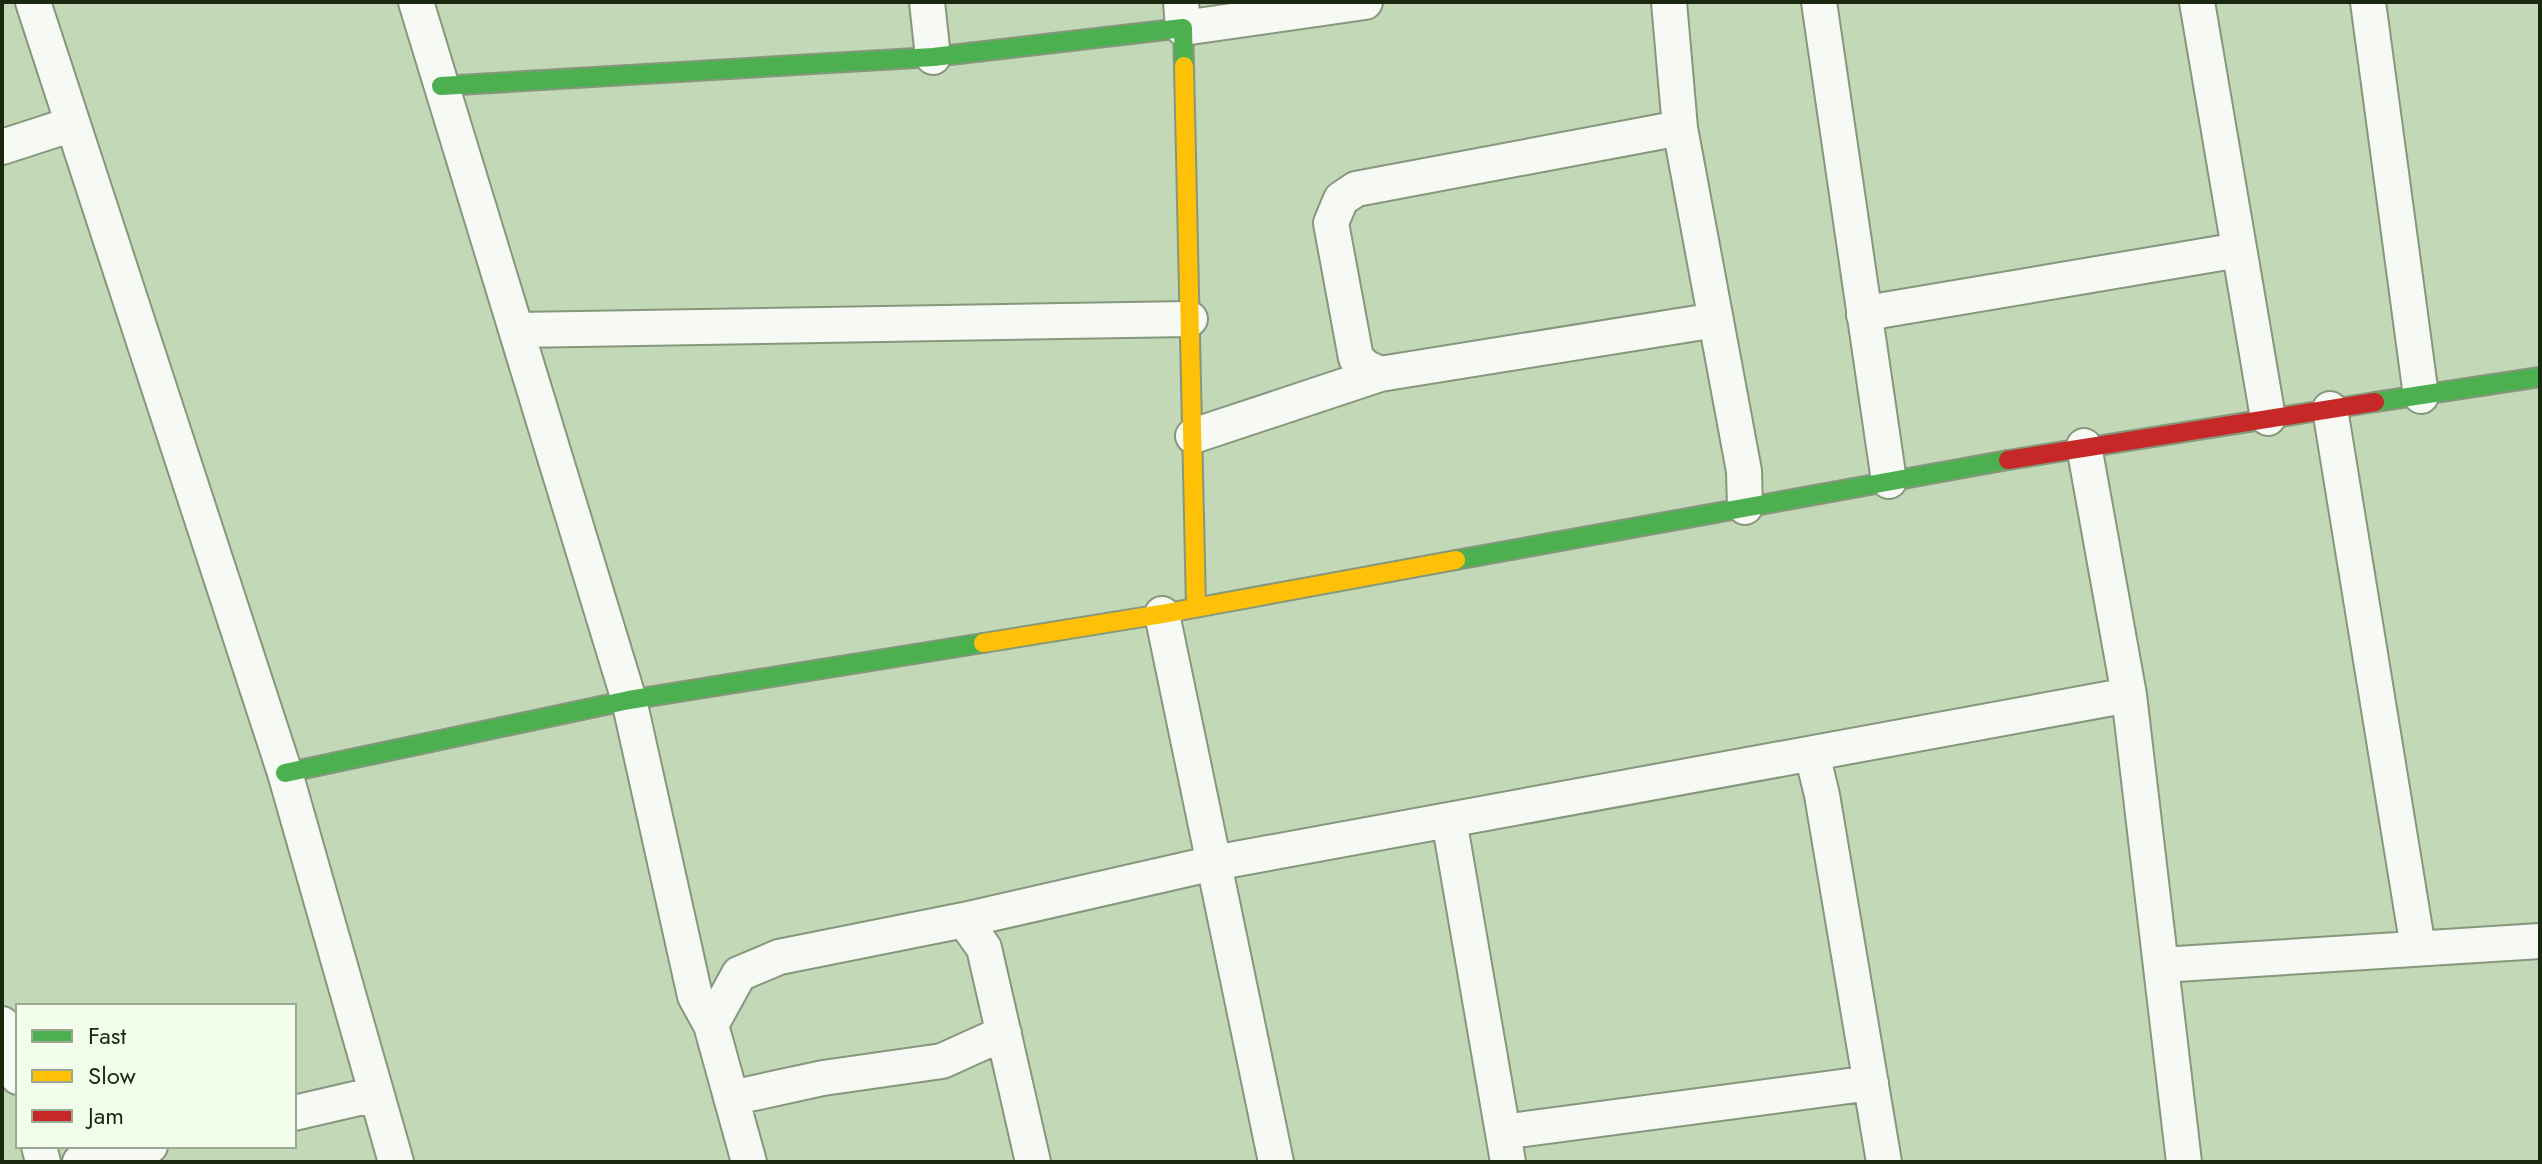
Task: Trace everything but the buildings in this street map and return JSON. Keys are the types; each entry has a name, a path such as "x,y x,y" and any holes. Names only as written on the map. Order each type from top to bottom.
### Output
{"street":[{"path":"33,2 285,773 396,1162"},
{"path":"416,2 629,700 695,996 711,1025 749,1162"},
{"path":"927,2 933,57"},
{"path":"441,86 933,57 1182,15 1365,2"},
{"path":"1669,2 1680,128 1744,471 1745,507"},
{"path":"1819,2 1889,481"},
{"path":"2197,2 2268,418"},
{"path":"2368,2 2421,396"},
{"path":"1182,15 1196,607"},
{"path":"2,147 73,124"},
{"path":"1380,374 1365,367 1356,358 1331,223 1341,199 1356,189 1680,128"},
{"path":"1864,315 2239,250"},
{"path":"516,330 1190,319"},
{"path":"1193,436 1380,374 1716,320"},
{"path":"285,773 629,700 1162,614 2084,446 2540,377"},
{"path":"2330,409 2418,948"},
{"path":"2084,446 2129,695 2184,1162"},
{"path":"1162,614 1276,1162"},
{"path":"711,1025 739,974 779,957 964,920 1214,863 2129,695"},
{"path":"1812,754 1822,795 1884,1162"},
{"path":"1449,820 1505,1147 1871,1083"},
{"path":"964,920 984,948 1033,1162"},
{"path":"2161,965 2540,941"},
{"path":"2,1024 16,1070"},
{"path":"731,1098 823,1078 942,1061 1004,1033"},
{"path":"296,1113 376,1094"},
{"path":"80,1162 141,1148"}],"traffic: fast":[{"path":"441,86 933,57 1183,28 1184,66"},
{"path":"2375,402 2540,377"},
{"path":"1456,560 2008,460"},
{"path":"285,773 629,700 983,643"}],"traffic: slow":[{"path":"1184,66 1196,607"},
{"path":"983,643 1456,560"}],"traffic: jam":[{"path":"2008,460 2375,402"}]}
